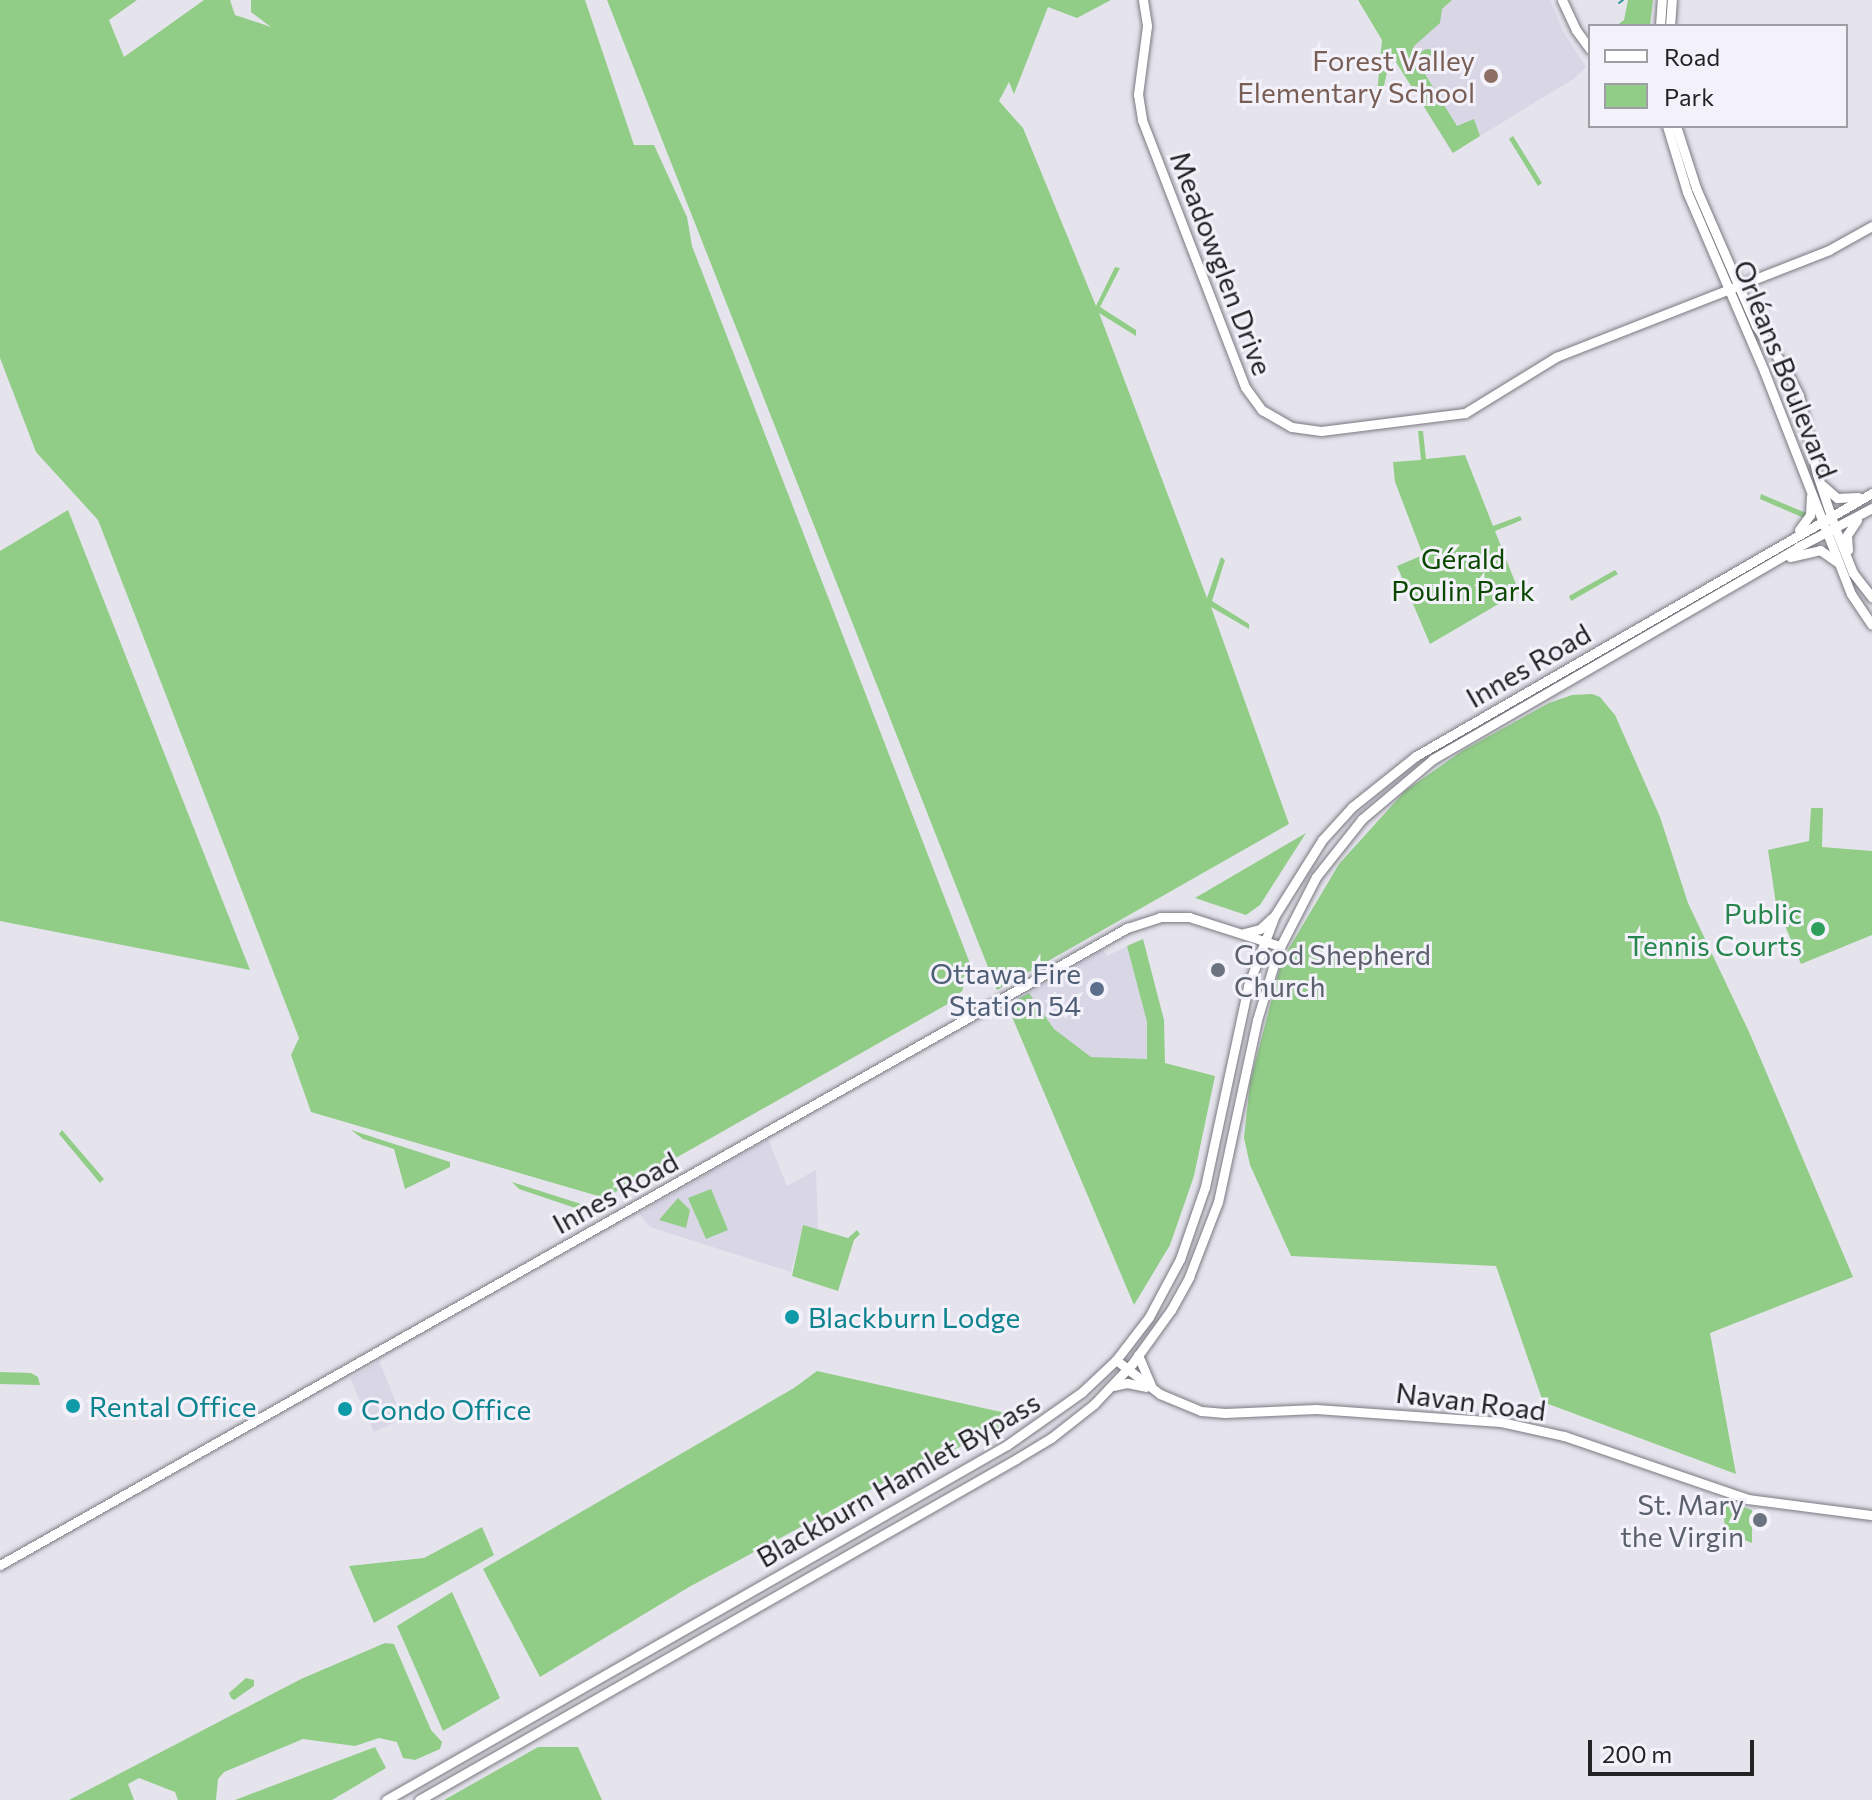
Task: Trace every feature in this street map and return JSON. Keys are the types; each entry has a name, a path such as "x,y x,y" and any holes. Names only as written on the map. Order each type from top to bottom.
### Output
{"main road":[{"name":"Meadowglen Drive","path":"1143,0 1147,26 1138,94 1142,120 1245,387 1262,410 1285,425 1321,431 1454,416 1556,357 1836,247 1872,226"},
{"path":"1562,0 1576,30 1588,46"},
{"path":"1660,24 1662,0"},
{"path":"1670,24 1672,0"},
{"name":"Orléans Boulevard","path":"1668,128 1682,180 1734,287 1795,387 1814,483"},
{"name":"Orléans Boulevard","path":"1677,128 1691,175 1734,287 1827,517 1838,563 1852,597 1872,625"},
{"path":"1790,539 1810,515 1814,483 1837,498 1850,499 1872,492"},
{"name":"Innes Road","path":"1265,941 1275,915 1322,840 1390,775 1458,731 1872,492"},
{"path":"1853,573 1847,535 1851,526 1871,509"},
{"name":"Innes Road","path":"0,1565 1127,928 1147,920 1177,916 1206,920 1280,946 1316,877 1333,853 1362,819 1412,774 1761,569 1871,509"},
{"name":"Orléans Boulevard","path":"1831,529 1853,573 1872,597"},
{"path":"1761,569 1813,549 1823,551 1838,563"},
{"path":"1256,963 1254,944 1244,933 1260,929 1275,915"},
{"name":"Blackburn Hamlet Bypass","path":"386,1800 1019,1438 1055,1414 1116,1360 1149,1317 1190,1235 1205,1187 1248,986 1265,941"},
{"name":"Blackburn Hamlet Bypass","path":"419,1800 1016,1459 1051,1438 1111,1387 1171,1310 1207,1237 1224,1178 1267,980 1280,946"},
{"path":"1138,1355 1153,1389"},
{"name":"Navan Road","path":"1116,1360 1153,1389 1181,1405 1225,1413 1316,1409 1501,1422 1564,1436 1748,1499 1872,1515"},
{"path":"1111,1387 1131,1383 1153,1389"}],"shaded area":[{"name":"Forest Valley Elementary School","path":"1452,0 1550,0 1564,33 1586,67 1575,78 1452,153 1391,53"},
{"path":"1127,946 1147,1022 1147,1059 1091,1057 1054,1029 1029,993 1103,950 1107,956"},
{"path":"768,1139 787,1186 816,1170 818,1229 803,1226 791,1272 650,1227 639,1213"},
{"path":"379,1361 403,1419 374,1432 350,1378"}],"green space":[{"path":"0,0 137,0 109,20 124,57 204,0 230,0 235,15 271,27 251,12 251,0 585,0 634,145 654,145 687,217 692,246 971,966 962,991 946,1005 605,1198 311,1112 291,1055 299,1038 98,520 36,452 0,358"},
{"path":"607,0 1111,0 1077,18 1048,7 1014,94 1009,82 999,101 1023,128 1096,306 1115,267 1120,268 1100,307 1136,330 1136,336 1099,313 1207,598 1221,557 1225,560 1212,601 1249,624 1249,629 1211,607 1289,824 997,990"},
{"path":"1358,0 1452,0 1442,9 1440,23 1414,46 1412,53 1457,126 1474,119 1480,136 1453,153 1391,54 1382,95 1377,94 1382,40"},
{"path":"1628,0 1653,0 1650,24 1619,24 1624,20"},
{"path":"1428,49 1437,58 1428,67 1419,58"},
{"path":"1513,136 1542,183 1538,186 1509,139"},
{"name":"Gérald Poulin Park","path":"1418,431 1423,431 1426,459 1465,455 1493,526 1520,516 1522,520 1495,531 1519,592 1430,644 1397,566 1423,555 1395,482 1393,462 1421,460"},
{"path":"1761,494 1806,513 1804,518 1760,499"},
{"path":"68,510 250,970 0,921 0,551"},
{"path":"1615,570 1618,574 1571,601 1569,596"},
{"path":"1592,694 1600,697 1615,715 1660,817 1688,903 1750,1034 1853,1277 1710,1333 1736,1474 1543,1402 1496,1266 1291,1256 1250,1165 1244,1138 1250,1082 1282,960 1339,864 1405,791 1462,751 1549,703 1572,695"},
{"path":"1811,808 1823,808 1822,847 1872,851 1872,935 1801,964 1776,904 1768,850 1809,841"},
{"path":"1306,833 1260,905 1246,915 1195,898"},
{"path":"1143,939 1164,1020 1165,1063 1215,1076 1194,1176 1170,1245 1134,1305 1007,1005 1029,993 1054,1029 1091,1057 1147,1059 1147,1022 1127,946"},
{"path":"62,1130 104,1179 100,1183 59,1134"},
{"path":"351,1130 450,1162 450,1167 405,1189 394,1149 363,1139"},
{"path":"512,1182 600,1210 593,1214 519,1189"},
{"path":"711,1189 728,1230 706,1239 688,1198"},
{"path":"678,1198 690,1210 686,1228 659,1220"},
{"path":"803,1225 848,1238 857,1230 860,1234 854,1240 838,1291 792,1276"},
{"path":"817,1371 1024,1417 881,1484 689,1587 540,1677 483,1569 794,1388"},
{"path":"0,1372 31,1373 38,1377 40,1385 0,1384"},
{"path":"1723,1500 1752,1510 1752,1543 1725,1532"},
{"path":"482,1527 494,1555 374,1623 349,1566 424,1558"},
{"path":"452,1592 500,1698 443,1731 397,1626"},
{"path":"385,1643 394,1644 431,1730 442,1742 440,1749 415,1760 403,1758 397,1742 379,1738 355,1746 303,1739 224,1772 218,1779 216,1800 178,1800 175,1792 139,1778 128,1784 134,1800 69,1800 301,1679"},
{"path":"246,1678 254,1680 254,1686 234,1700 229,1693"},
{"path":"375,1747 386,1768 332,1800 235,1800"},
{"path":"538,1747 578,1747 602,1800 444,1800"}],"waterway":[{"path":"1619,3 1623,0"}],"place":[{"name":"Forest Valley Elementary School","path":"1491,76"},
{"name":"Public Tennis Courts","path":"1818,929"},
{"name":"Good Shepherd Church","path":"1218,970"},
{"name":"Ottawa Fire Station 54","path":"1097,989"},
{"name":"Blackburn Lodge","path":"792,1317"},
{"name":"Rental Office","path":"73,1406"},
{"name":"Condo Office","path":"345,1409"},
{"name":"St. Mary the Virgin","path":"1760,1520"}]}
